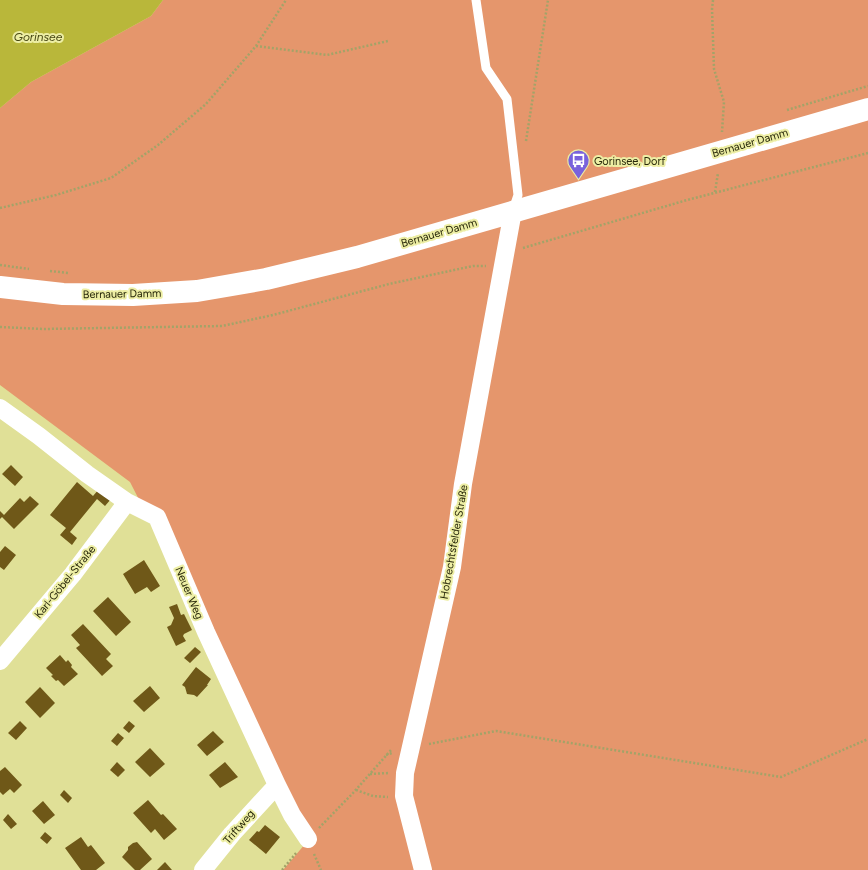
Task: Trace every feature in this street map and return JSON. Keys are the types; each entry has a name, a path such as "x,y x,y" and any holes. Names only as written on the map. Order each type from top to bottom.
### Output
{"main road":[{"name":"Bernauer Damm","path":"0,287 63,294 139,295 197,291 266,279 309,270 357,257 868,109"}],"street":[{"name":"Hobrechtsfelder Straße","path":"423,870 404,796 405,773 403,746 452,567 463,484 513,211"},
{"name":"Neuer Weg","path":"0,408 39,436 87,474 127,502 157,517 206,632 276,785 292,815 308,839"},
{"name":"Karl-Göbel-Straße","path":"0,661 73,574 127,502"},
{"name":"Triftweg","path":"203,870 232,834 276,785"}],"lane":[{"path":"476,0 486,68 507,99 518,195 513,211"}],"path":[{"path":"0,208 56,195 111,178 158,145 206,104 256,46 286,0"},
{"path":"526,141 548,0"},
{"path":"713,0 714,69 724,102 721,151 716,192"},
{"path":"256,46 327,55 388,41"},
{"path":"0,327 43,329 222,326 389,284 504,260 680,202 868,153"},
{"path":"0,265 33,270"},
{"path":"48,271 71,273"},
{"path":"282,870 308,839 356,790 403,746 496,731 781,777 868,739"},
{"path":"356,790 373,796 404,796"}],"shaded area":[{"path":"163,0 868,0 868,870 283,870 311,837 130,482 0,385 0,108 31,82 151,16"}],"water":[{"name":"Gorinsee","path":"0,0 163,0 151,16 31,82 0,108"}],"building":[{"path":"11,465 23,477 15,486 2,474"},
{"path":"77,482 93,496 99,489 111,499 105,506 97,499 70,532 77,538 72,545 60,535 66,528 50,515"},
{"path":"30,496 39,504 14,529 2,517 0,519 0,511 4,515 20,498 24,502"},
{"path":"5,546 16,555 4,570 0,567 0,552"},
{"path":"144,560 160,586 151,592 147,587 135,594 123,574"},
{"path":"108,597 131,622 116,636 93,611"},
{"path":"177,604 181,615 184,614 192,630 184,634 183,636 186,641 176,646 167,627 171,625 174,618 169,607"},
{"path":"83,624 111,654 106,659 113,666 102,676 76,648 80,645 71,635"},
{"path":"195,647 201,652 190,663 184,658"},
{"path":"60,655 66,662 68,660 72,665 71,667 78,674 64,686 51,676 53,675 46,668"},
{"path":"196,667 211,679 208,685 197,697 187,694 185,687 182,685"},
{"path":"150,686 160,698 144,712 133,701"},
{"path":"40,687 55,703 40,718 25,702"},
{"path":"20,721 27,728 16,740 8,733"},
{"path":"129,721 135,726 129,733 123,728"},
{"path":"213,731 224,742 207,756 197,745"},
{"path":"118,733 124,738 117,746 111,741"},
{"path":"150,748 165,764 150,777 135,762"},
{"path":"117,762 125,770 118,777 110,770"},
{"path":"225,762 238,777 220,788 209,775"},
{"path":"5,767 22,785 14,793 10,789 3,795 0,792 0,771"},
{"path":"64,790 72,798 68,803 60,795"},
{"path":"148,800 161,815 163,814 177,829 164,840 155,829 151,833 133,813"},
{"path":"43,801 55,815 44,824 32,811"},
{"path":"8,814 17,824 11,829 3,820"},
{"path":"265,825 280,837 266,854 249,840"},
{"path":"45,832 52,838 47,844 40,838"},
{"path":"81,837 88,847 91,845 105,863 96,870 81,870 65,848"},
{"path":"137,842 152,859 140,870 135,870 122,857 128,850 128,847"},
{"path":"165,862 172,870 157,870"}],"place":[{"name":"Gorinsee, Dorf","path":"579,180"}]}
